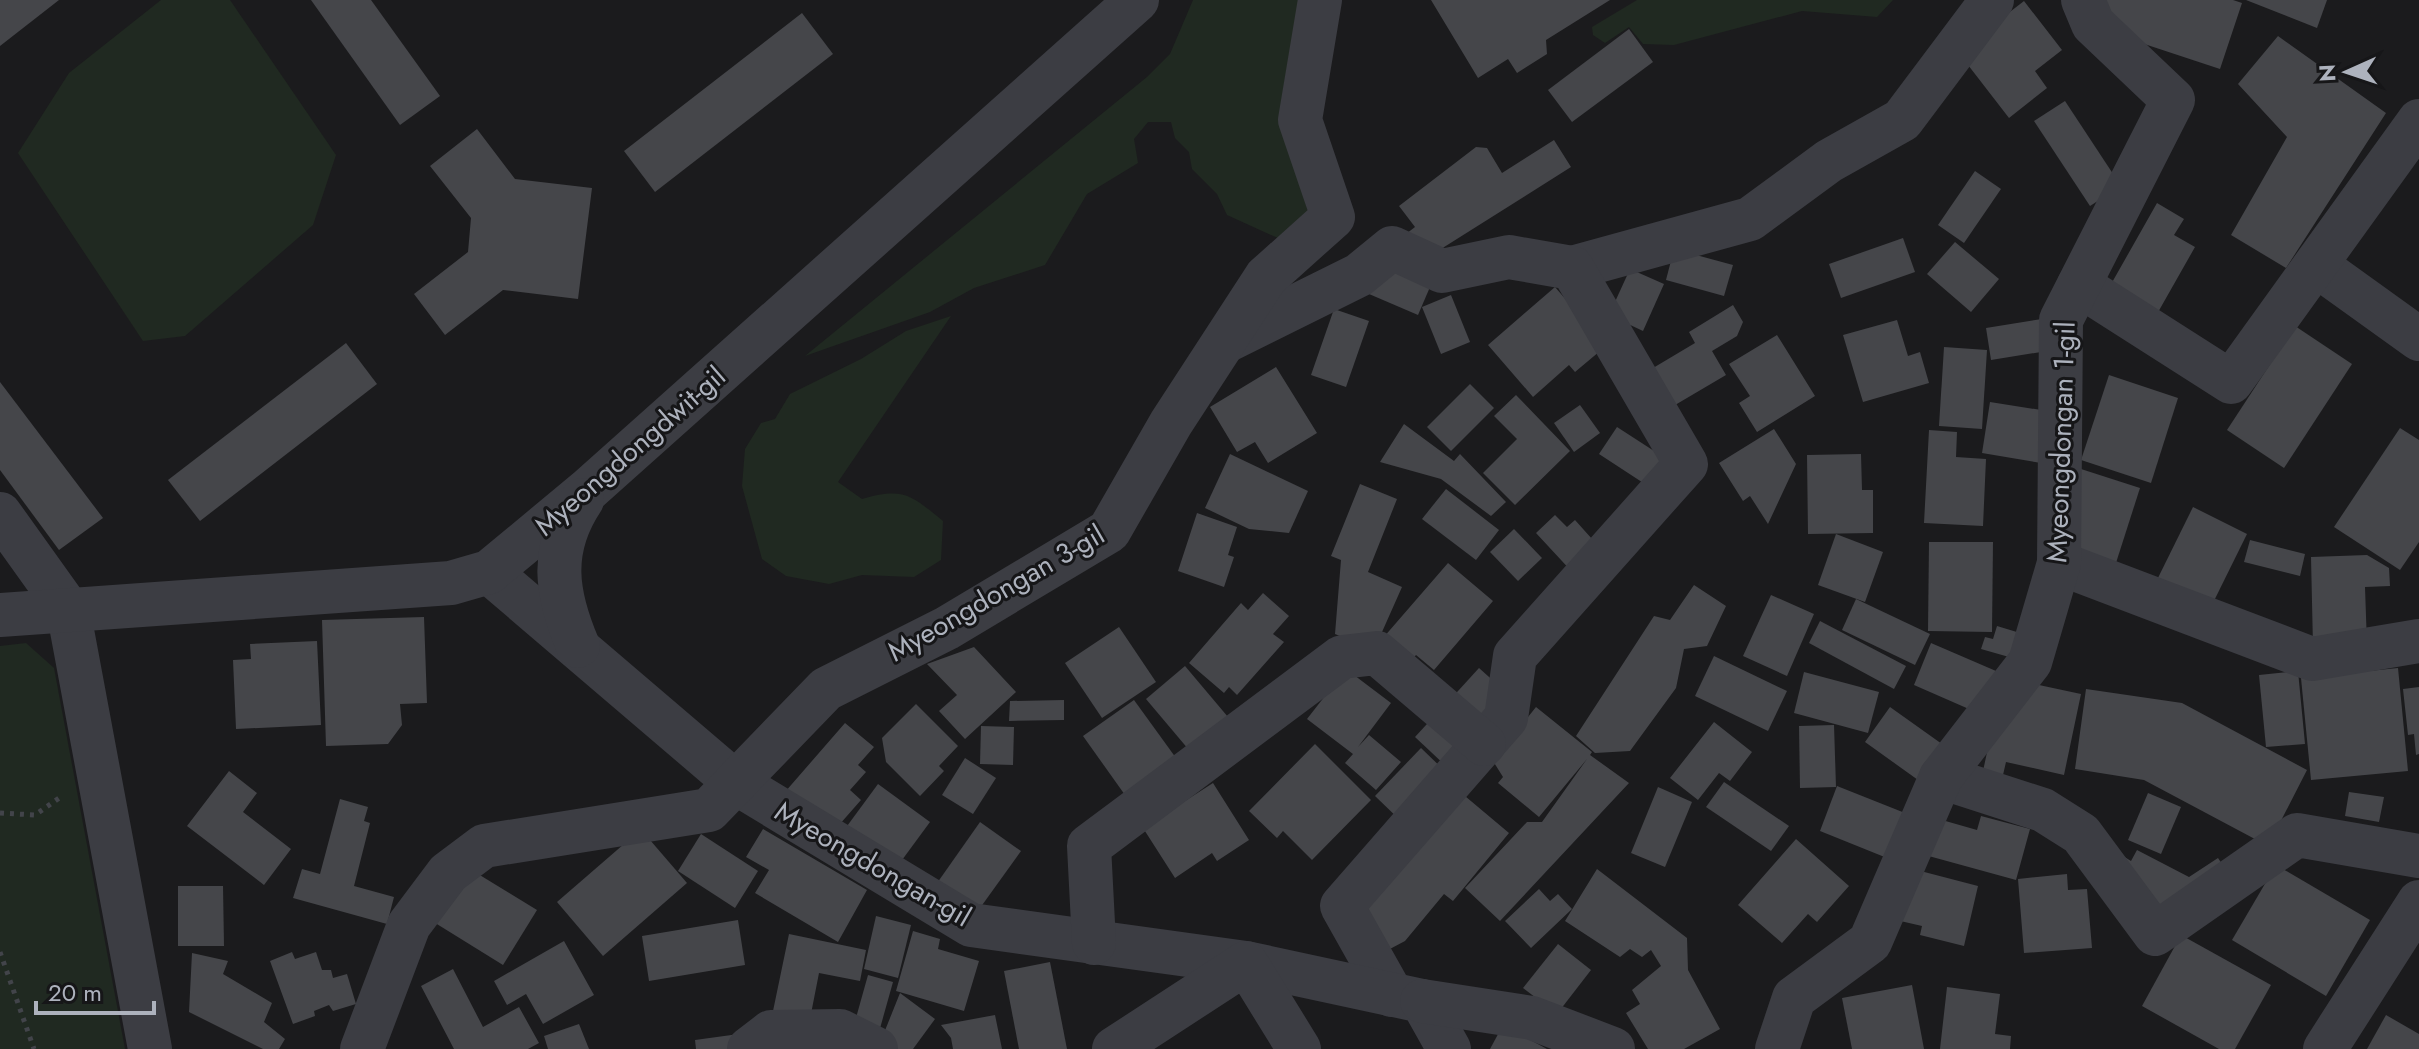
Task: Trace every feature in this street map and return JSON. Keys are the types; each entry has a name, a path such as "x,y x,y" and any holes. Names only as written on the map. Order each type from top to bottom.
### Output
{"street":[{"name":"Myeongdongdwit-gil","path":"0,615 451,583 489,572 589,489 1137,0"},
{"name":"Myeongdongan 3-gil","path":"362,1049 409,925 448,873 484,846 709,810 826,689 947,628 1109,531 1171,423 1266,277 1333,217 1300,120 1320,0"},
{"path":"1224,342 1359,275 1392,248 1442,271 1509,257 1572,268 1750,219 1829,161 1902,120 1992,0"},
{"name":"Myeongdongan 1-gil","path":"1777,1049 1794,998 1870,942 1941,777 2030,662 2059,563 2061,320 2173,100 2093,24 2083,0"},
{"path":"2079,285 2231,382 2419,121"},
{"path":"2316,265 2419,339"},
{"path":"1449,1049 1407,998 1342,906 1506,718 1515,656 1686,464 1572,268"},
{"path":"579,648 564,612 558,563 570,519 589,489"},
{"path":"0,514 68,609 150,1049"},
{"path":"2059,563 2312,659 2419,641"},
{"name":"Myeongdongan-gil","path":"489,572 736,783 971,925 1246,963 1407,998 1532,1018 1613,1049"},
{"path":"1094,943 1089,846 1342,657 1377,653 1484,744"},
{"path":"1941,777 2043,810 2081,834 2155,934 2297,835 2419,856"},
{"path":"2325,1049 2419,902"},
{"path":"1114,1049 1246,963 1299,1049"},
{"path":"749,1049 771,1032 840,1031 876,1049"}],"path":[{"path":"0,813 35,815 66,794"},
{"path":"0,952 34,1049"}],"shaded area":[{"path":"161,0 230,0 336,155 313,225 185,336 143,341 18,153 69,73"},
{"path":"1193,0 1305,0 1280,115 1308,212 1280,239 1227,215 1217,194 1192,169 1189,152 1175,138 1171,122 1148,122 1134,139 1138,163 1087,194 1045,265 974,288 930,312 805,356 1147,77 1170,54"},
{"path":"1637,0 1893,0 1877,17 1802,11 1674,45 1643,44 1629,27 1605,43 1593,35 1592,27"},
{"path":"951,316 838,482 862,499 898,494 923,505 943,521 941,560 914,577 862,575 829,584 786,576 762,559 742,486 745,449 761,423 775,419 790,394 861,359 906,331"},
{"path":"26,643 54,668 125,1049 0,1049 0,646"}],"building":[{"path":"0,0 59,0 0,46"},
{"path":"311,0 371,0 440,96 400,125"},
{"path":"1431,0 1610,0 1546,40 1547,54 1517,73 1508,59 1478,78"},
{"path":"2101,0 2233,0 2242,3 2220,69 2111,33"},
{"path":"2246,0 2327,0 2317,28"},
{"path":"2024,1 2062,50 2035,71 2047,88 2009,118 1958,52"},
{"path":"802,13 833,54 655,192 624,151"},
{"path":"1629,29 1653,62 1572,122 1548,90"},
{"path":"2278,36 2386,113 2286,268 2231,235 2287,137 2238,84"},
{"path":"2065,101 2121,186 2090,206 2034,121"},
{"path":"477,129 515,179 592,188 578,299 503,290 445,335 414,294 468,252 471,218 430,166"},
{"path":"1554,140 1571,167 1441,249 1402,237 1415,227 1399,206 1476,147 1487,148 1502,173"},
{"path":"1975,171 2001,189 1964,243 1938,225"},
{"path":"2157,203 2184,219 2174,235 2195,247 2157,314 2110,286"},
{"path":"1903,238 1915,272 1841,298 1829,264"},
{"path":"1955,242 1999,279 1971,312 1927,274"},
{"path":"1674,249 1733,265 1724,296 1666,280"},
{"path":"1381,266 1430,287 1418,315 1369,294"},
{"path":"1630,269 1664,284 1643,331 1609,315"},
{"path":"1555,287 1606,346 1575,372 1569,365 1533,397 1488,345"},
{"path":"1451,295 1470,342 1441,354 1422,307"},
{"path":"1733,305 1743,322 1737,336 1712,351 1726,375 1670,408 1648,371 1695,343 1689,332"},
{"path":"1334,309 1369,321 1346,387 1311,375"},
{"path":"2042,319 2047,351 1991,360 1986,328"},
{"path":"1897,320 1908,356 1920,352 1929,383 1863,402 1843,335"},
{"path":"2295,326 2352,364 2284,468 2227,430"},
{"path":"1777,335 1815,396 1757,432 1739,403 1750,396 1729,364"},
{"path":"346,343 377,384 200,521 168,480"},
{"path":"1944,347 1987,350 1982,429 1939,426"},
{"path":"1276,367 1317,433 1268,463 1255,442 1237,452 1210,407"},
{"path":"2109,375 2178,398 2151,483 2081,460"},
{"path":"0,382 103,518 59,550 0,470"},
{"path":"1470,384 1494,408 1451,451 1427,427"},
{"path":"1516,395 1570,451 1515,505 1483,473 1517,439 1494,416"},
{"path":"1990,402 2054,412 2047,464 1982,453"},
{"path":"1580,405 1600,433 1574,452 1554,423"},
{"path":"1404,424 1454,461 1460,454 1506,502 1491,516 1441,479 1380,462"},
{"path":"1617,427 1668,460 1651,488 1599,454"},
{"path":"2400,428 2419,440 2419,542 2400,570 2334,527"},
{"path":"1774,429 1796,464 1768,524 1750,496 1743,501 1719,463"},
{"path":"1929,430 1957,432 1956,457 1986,459 1983,526 1924,523"},
{"path":"1230,454 1308,491 1289,533 1249,529 1205,508"},
{"path":"1861,454 1862,490 1873,490 1873,533 1808,534 1807,455"},
{"path":"2081,469 2140,488 2115,566 2068,551"},
{"path":"1360,484 1397,499 1368,572 1402,587 1374,650 1335,634 1341,560 1331,556"},
{"path":"1446,489 1499,530 1476,560 1422,519"},
{"path":"2193,507 2247,534 2207,615 2153,588"},
{"path":"1197,513 1237,527 1228,555 1234,557 1224,587 1178,571"},
{"path":"1555,515 1567,527 1575,520 1601,549 1574,574 1536,533"},
{"path":"1514,529 1542,558 1518,581 1490,552"},
{"path":"1836,534 1883,552 1865,602 1818,585"},
{"path":"2250,540 2305,554 2300,576 2244,562"},
{"path":"1929,542 1993,542 1992,632 1928,631"},
{"path":"2367,555 2389,568 2390,586 2365,587 2367,645 2313,647 2311,557"},
{"path":"1448,563 1493,601 1434,670 1416,655 1410,662 1383,638"},
{"path":"1694,585 1726,606 1707,646 1684,649 1676,688 1630,751 1595,753 1576,736 1654,616 1670,620"},
{"path":"1263,593 1289,616 1273,634 1284,642 1237,695 1229,687 1224,693 1189,663 1241,603 1248,610"},
{"path":"1771,595 1814,614 1787,676 1743,656"},
{"path":"1856,599 1930,634 1915,665 1842,630"},
{"path":"424,617 427,703 400,704 402,725 388,744 326,746 322,620"},
{"path":"1820,621 1906,666 1894,689 1809,643"},
{"path":"1997,626 2030,636 2023,661 1981,649 1985,637 1993,639"},
{"path":"1119,627 1156,682 1102,718 1065,663"},
{"path":"317,641 321,725 236,729 233,660 251,659 250,644"},
{"path":"1931,643 1996,671 1978,713 1914,685"},
{"path":"974,647 1016,692 965,739 939,711 957,695 927,664"},
{"path":"1714,656 1787,691 1768,731 1695,696"},
{"path":"1185,666 1228,717 1189,750 1146,699"},
{"path":"1479,668 1498,685 1480,732 1448,702"},
{"path":"2398,668 2408,771 2311,780 2301,678"},
{"path":"1346,669 1391,703 1358,747 1369,735 1401,762 1376,790 1345,763 1353,754 1307,719"},
{"path":"2298,671 2305,744 2266,747 2259,675"},
{"path":"1804,672 1879,692 1868,733 1794,713"},
{"path":"2030,683 2081,694 2064,775 2006,762 2003,775 1983,771 1994,720"},
{"path":"2419,687 2419,754 2416,755 2414,734 2408,735 2403,689"},
{"path":"2086,689 2182,703 2307,770 2268,846 2144,780 2075,769"},
{"path":"1064,700 1064,720 1009,721 1010,701"},
{"path":"1134,700 1176,758 1125,795 1083,736"},
{"path":"916,704 958,746 939,766 944,771 920,796 886,762 882,738"},
{"path":"1536,707 1592,752 1590,755 1629,783 1500,921 1465,888 1527,822 1542,822 1587,759 1539,817 1498,783 1503,777 1493,761"},
{"path":"1890,707 1949,749 1925,785 1865,742"},
{"path":"1438,712 1470,742 1447,767 1415,737"},
{"path":"1714,722 1752,752 1730,781 1719,773 1698,800 1670,778"},
{"path":"845,723 874,747 858,765 866,772 850,790 861,800 832,833 785,792"},
{"path":"1834,725 1836,787 1800,788 1799,726"},
{"path":"981,726 1014,727 1013,765 980,764"},
{"path":"1315,744 1371,800 1312,860 1283,831 1277,838 1249,811"},
{"path":"1421,748 1449,775 1403,823 1375,796"},
{"path":"965,758 996,778 973,814 942,795"},
{"path":"229,771 257,793 243,812 291,849 264,885 187,826"},
{"path":"1724,782 1789,826 1771,851 1706,807"},
{"path":"1213,783 1249,840 1217,861 1212,853 1175,878 1143,828"},
{"path":"878,784 930,822 891,875 839,837"},
{"path":"1837,786 1905,813 1887,858 1820,831"},
{"path":"1658,787 1692,802 1665,867 1631,853"},
{"path":"1459,791 1509,833 1453,901 1444,894 1405,941 1388,950 1362,910"},
{"path":"2349,792 2384,797 2379,822 2345,816"},
{"path":"2148,793 2181,807 2161,854 2128,840"},
{"path":"340,799 368,807 364,821 370,823 354,886 394,897 387,924 293,898 302,869 320,874"},
{"path":"1981,816 2030,829 2016,880 1925,855 1935,818 1977,830"},
{"path":"980,822 1021,851 975,915 935,886"},
{"path":"763,829 867,890 838,942 755,893 769,870 746,857"},
{"path":"701,834 758,871 735,908 678,871"},
{"path":"1796,839 1849,886 1817,922 1808,914 1782,943 1738,905"},
{"path":"650,840 687,883 603,956 557,902 624,844"},
{"path":"2137,850 2189,877 2218,858 2230,876 2169,917 2123,856 2131,861"},
{"path":"2276,865 2370,920 2326,996 2232,940"},
{"path":"465,866 537,910 503,965 432,921"},
{"path":"1909,868 1978,886 1964,946 1920,935 1922,926 1896,920"},
{"path":"1597,869 1687,938 1688,970 1720,1029 1684,1049 1648,1049 1626,1013 1640,1004 1632,990 1661,966 1651,950 1642,957 1630,949 1620,957 1565,921"},
{"path":"2067,874 2068,890 2087,889 2092,948 2024,953 2018,879"},
{"path":"178,886 223,886 224,946 178,946"},
{"path":"1539,889 1550,901 1558,894 1572,909 1531,948 1505,921"},
{"path":"876,916 911,925 898,978 864,969"},
{"path":"738,920 745,965 649,981 642,936"},
{"path":"913,931 940,939 938,949 979,961 964,1011 896,991"},
{"path":"789,934 866,950 860,981 819,973 810,1019 773,1011"},
{"path":"2181,935 2271,985 2235,1049 2219,1049 2142,1006"},
{"path":"564,941 594,995 543,1024 526,994 507,1005 494,981"},
{"path":"1558,944 1591,970 1557,1014 1523,988"},
{"path":"292,952 295,959 316,952 322,970 331,970 333,978 347,974 356,1004 333,1011 329,1005 314,1011 315,1016 293,1024 270,961"},
{"path":"192,953 228,961 223,974 272,1003 264,1022 285,1039 279,1049 263,1049 189,1012"},
{"path":"1050,962 1067,1049 1019,1049 1004,971"},
{"path":"453,969 483,1027 519,1007 539,1043 528,1049 454,1049 421,986"},
{"path":"868,975 893,982 879,1032 854,1025"},
{"path":"1912,985 1924,1049 1852,1049 1842,998"},
{"path":"1947,987 2000,994 1995,1034 2011,1036 2010,1049 1940,1049"},
{"path":"900,993 935,1019 913,1049 897,1049 882,1038"},
{"path":"995,1015 1002,1049 953,1049 951,1038 941,1025"},
{"path":"2386,1015 2419,1034 2419,1049 2367,1049"},
{"path":"579,1024 589,1049 548,1049 544,1036"},
{"path":"1503,1025 1547,1049 1490,1049"},
{"path":"746,1033 736,1049 696,1049 695,1040"}]}
